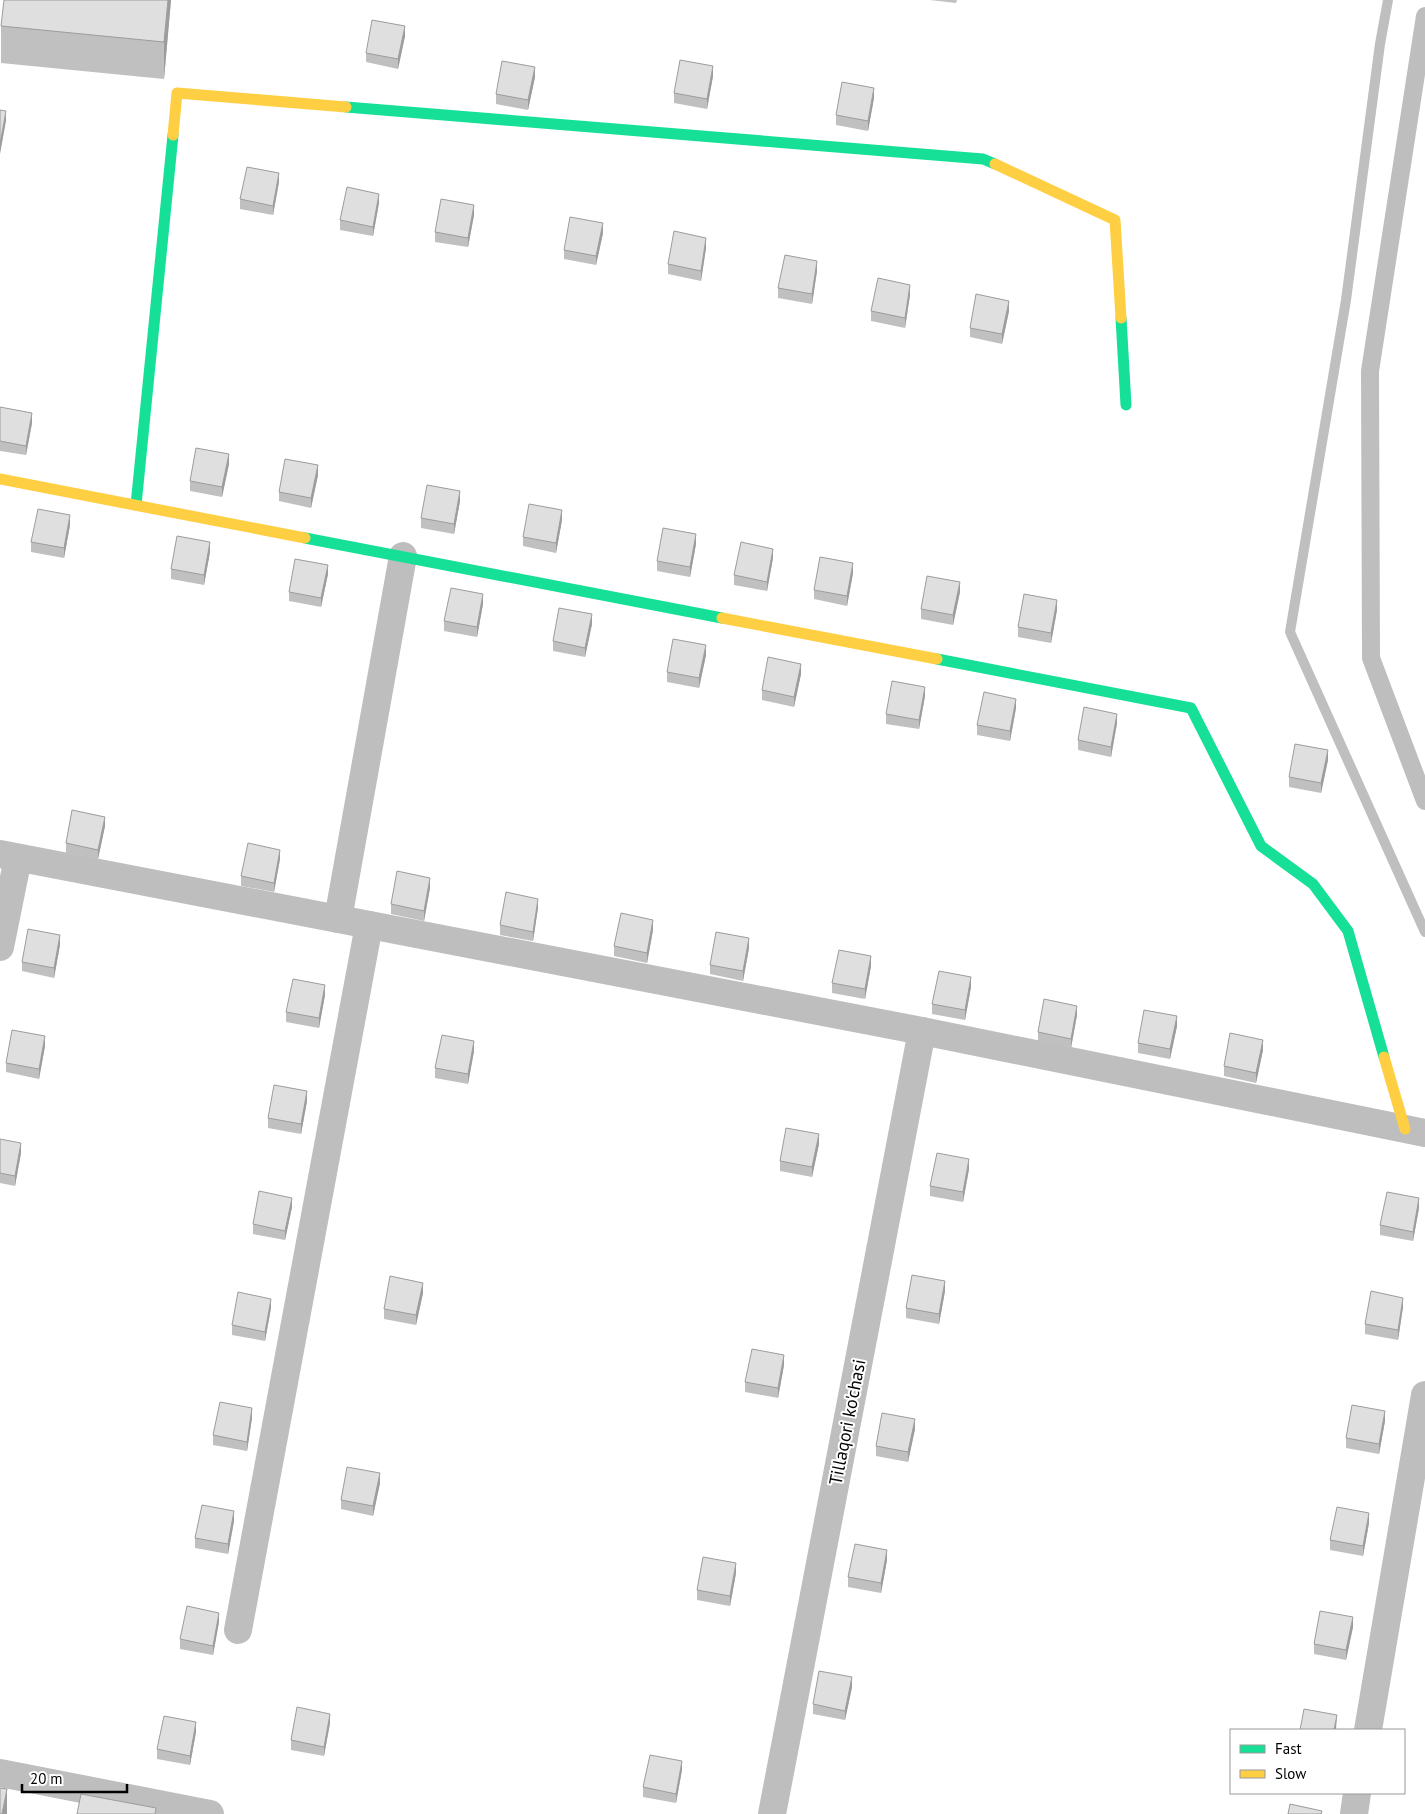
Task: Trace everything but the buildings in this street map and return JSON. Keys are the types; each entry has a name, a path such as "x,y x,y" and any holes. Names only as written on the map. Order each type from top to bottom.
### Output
{"street":[{"path":"136,505 178,93 983,159 1115,220 1126,405"},
{"path":"0,478 1191,708 1262,846 1313,884 1348,931 1415,1131 922,1031 9,856 0,947"},
{"path":"338,919 403,556"},
{"path":"238,1630 369,925"},
{"name":"Tillaqori ko'chasi","path":"772,1814 922,1031"},
{"path":"1368,1729 1425,1395"},
{"path":"0,1773 210,1814"},
{"path":"1354,1814 1357,1794"}],"lane":[{"path":"1425,16 1370,371 1370,391 1371,658 1425,801"}],"waterway":[{"path":"1388,0 1380,44 1346,300 1290,632 1425,932"}],"traffic: fast":[{"path":"346,107 983,159 995,164"},
{"path":"136,505 173,135"},
{"path":"1121,318 1126,405"},
{"path":"305,538 722,618"},
{"path":"937,659 1191,708 1261,846 1313,884 1348,931 1384,1057"}],"traffic: slow":[{"path":"173,135 177,93 346,107"},
{"path":"995,164 1115,220 1121,318"},
{"path":"0,479 305,538"},
{"path":"722,618 937,659"},
{"path":"1384,1057 1405,1129"}]}
